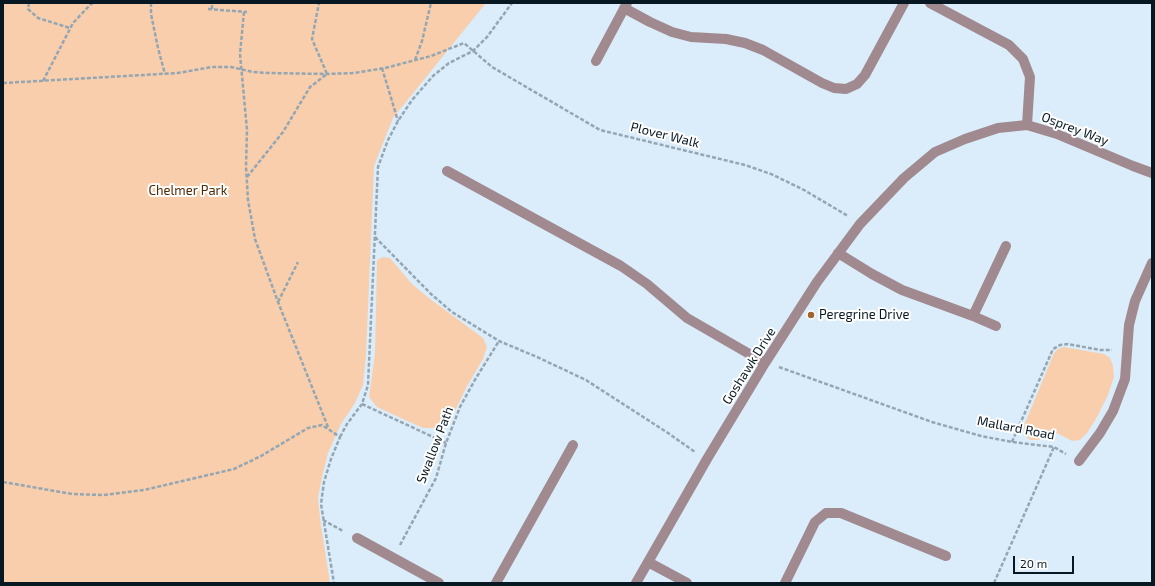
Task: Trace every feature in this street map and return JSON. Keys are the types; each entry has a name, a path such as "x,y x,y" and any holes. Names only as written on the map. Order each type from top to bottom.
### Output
{"street":[{"path":"596,61 626,5 650,22 672,32 691,37 726,39 745,43 763,50 822,83 834,88 846,89 857,84 865,75 904,3"},
{"path":"930,3 1009,45 1023,59 1030,78 1026,125"},
{"name":"Osprey Way","path":"904,178 935,152 965,139 998,128 1026,125 1057,134 1152,173"},
{"path":"448,171 621,266 646,284 687,318 765,363"},
{"name":"Goshawk Drive","path":"636,583 707,459 765,363 838,252 860,224 904,178"},
{"path":"973,316 1006,246"},
{"path":"838,252 872,274 902,290 996,326"},
{"path":"1079,461 1100,433 1113,411 1125,379 1129,324 1135,301 1152,263"},
{"path":"496,583 573,445"},
{"path":"785,583 815,522 826,513 842,513 946,556"},
{"path":"357,538 439,583"},
{"path":"648,562 687,583"}],"path":[{"path":"29,3 28,8 38,18 70,28"},
{"path":"43,81 73,23 93,3"},
{"path":"151,3 151,14 165,74"},
{"path":"212,3 212,9"},
{"path":"319,3 312,39 327,74"},
{"path":"415,60 422,42 431,3"},
{"path":"334,583 321,504 324,482 331,459 347,424 362,404 368,385 378,168 388,140 398,121 412,100 433,76 449,62 473,51 487,38 512,3"},
{"path":"208,9 245,12 240,54 240,69 247,130 246,177 248,200 255,239 278,302 328,428"},
{"path":"3,83 165,74 212,67 231,67 253,72 269,73 354,73 431,56 464,43 473,51"},
{"name":"Plover Walk","path":"473,51 492,67 600,130 745,165 771,174 804,190 860,224"},
{"path":"382,68 398,121"},
{"path":"246,177 283,132 310,87 327,74"},
{"path":"375,237 431,294 452,312 499,341 586,380 668,433 691,450 707,459"},
{"path":"278,302 298,262"},
{"name":"Swallow Path","path":"393,557 436,478 446,443 460,406 499,341"},
{"path":"1012,442 1053,350 1060,345 1068,344 1100,350 1127,351"},
{"name":"Mallard Road","path":"765,363 932,422 981,436 1012,442 1054,447 1079,461"},
{"path":"362,404 446,443"},
{"path":"3,482 72,494 102,495 144,490 234,469 261,456 308,428 322,424 340,438"},
{"path":"994,583 1054,447"},
{"path":"323,520 357,538"}],"green space":[{"name":"Chelmer Park","path":"3,3 486,3 393,118 374,166 366,355 363,385 355,403 341,424 328,453 318,498 330,583 3,583"},
{"path":"382,257 390,258 412,284 483,338 487,347 483,359 467,386 449,423 439,428 423,428 377,407 369,397 375,353 377,261"},
{"path":"1064,347 1104,354 1110,358 1113,366 1114,377 1108,395 1097,417 1087,433 1080,440 1072,441 1057,433 1038,440 1030,440 1025,435 1023,428 1054,353 1058,349"}],"place":[{"name":"Peregrine Drive","path":"811,315"}]}
